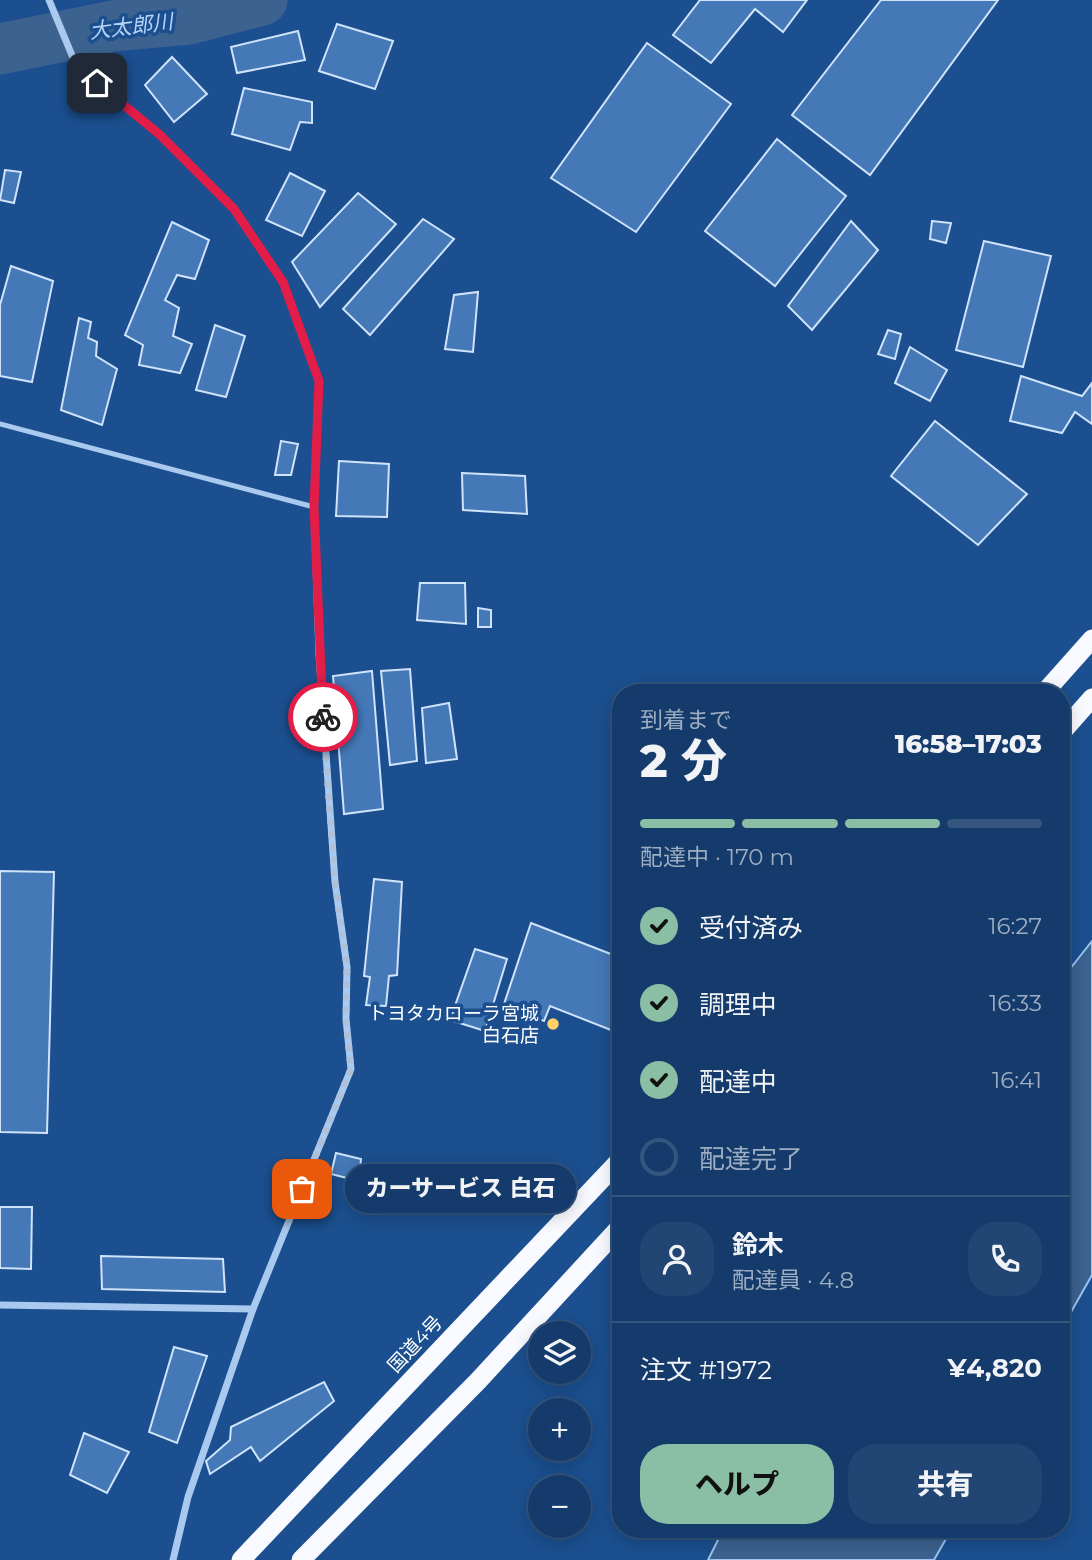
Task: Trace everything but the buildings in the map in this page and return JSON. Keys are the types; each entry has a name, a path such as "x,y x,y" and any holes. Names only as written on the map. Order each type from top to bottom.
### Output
{"highway":[{"path":"1052,684 1092,639"},
{"path":"1070,723 1092,698"},
{"name":"国道4号","path":"242,1560 612,1169"},
{"path":"301,1560 478,1381 612,1236"}],"street":[{"path":"49,1 76,65 159,134 234,209 283,282 319,381 314,507 319,654 335,882 347,967 346,1020 351,1069 253,1309 188,1497 173,1560"},
{"path":"0,1305 253,1309"}],"lane":[{"path":"0,424 314,507"}],"water":[{"path":"1092,941 1092,1275 1070,1314 1070,969"},
{"path":"719,1538 946,1538 934,1560 708,1560"}],"waterway":[{"name":"大太郎川","path":"0,49 113,26 189,19 262,0"}],"way so far":[{"path":"302,1189 351,1069 346,1020 347,967 335,882 323,717"}],"place":[{"name":"トヨタカローラ宮城 白石店","path":"553,1024"},
{"name":"カーサービス 白石","path":"302,1189"}],"route":[{"path":"97,83 159,134 234,209 283,282 319,381 314,507 323,717"}]}
